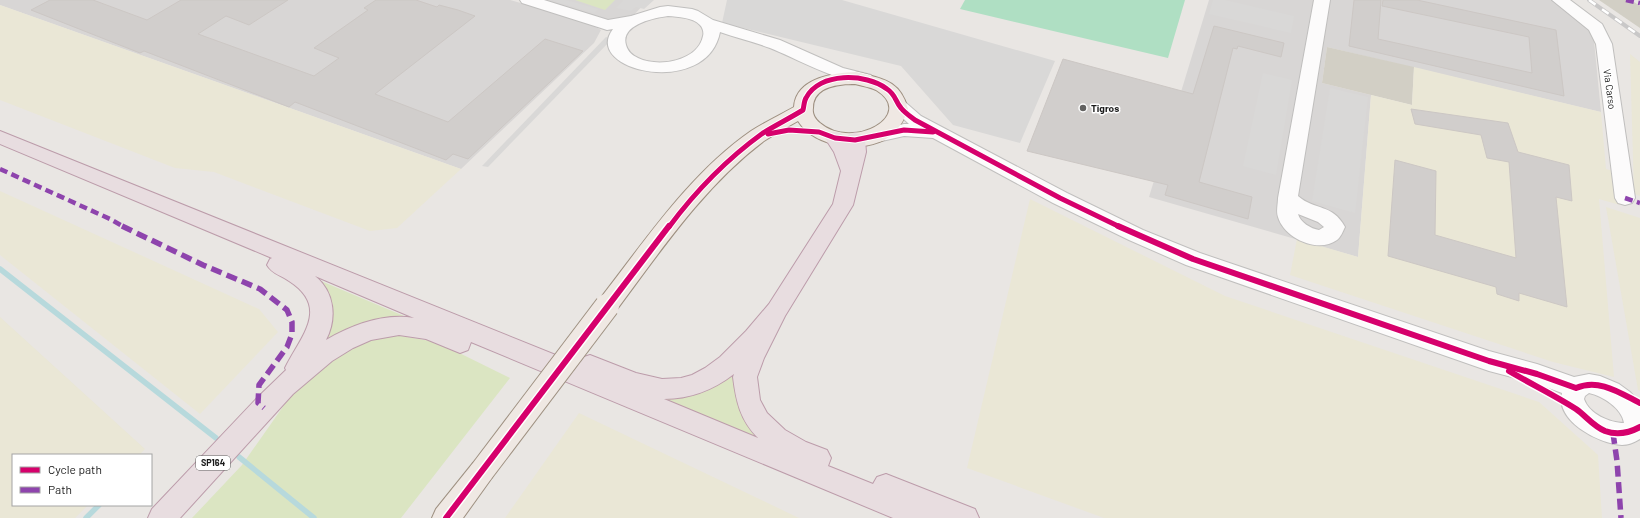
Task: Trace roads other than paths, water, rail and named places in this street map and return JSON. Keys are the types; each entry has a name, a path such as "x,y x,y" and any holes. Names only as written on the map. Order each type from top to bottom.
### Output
{"highway":[{"path":"827,135 844,151 852,172"},
{"path":"0,137 924,518"},
{"path":"864,138 856,152 852,172 842,205 777,310 752,357 745,378 748,401 758,421 776,438 797,450 965,518"},
{"path":"139,195 176,223 291,271 305,279 314,288 321,300 322,322 314,341 300,363 271,400"},
{"path":"247,239 308,250 590,365 645,385 662,389 686,387 709,379 732,362 777,310"},
{"path":"271,400 325,353 344,341 370,330 390,326 412,326 432,332 560,384 645,403"},
{"name":"SP164","path":"162,518 271,400"}],"main road":[{"path":"758,136 789,130 827,135 864,138 881,133 894,124 899,112 897,100 888,89 865,79 838,79 815,88 805,98 803,110 807,122 827,135"},
{"path":"446,518 607,306 699,190 732,158 758,136 803,110"}],"street":[{"path":"528,0 613,31 622,29 633,20 648,14 662,11 688,13 699,17 707,23 774,44 813,60 837,72 865,79"},
{"path":"662,11 673,0"},
{"path":"613,31 617,46 624,57 633,62 651,67 671,67 684,64 701,55 708,48 713,35 702,8 696,0"},
{"path":"1288,198 1322,0"},
{"name":"Via Carso","path":"1560,0 1596,27 1604,44 1624,198"},
{"path":"708,48 740,42 774,44"},
{"path":"815,88 822,75 821,65"},
{"path":"899,106 915,120 1060,198 1136,235 1193,259 1489,361 1537,385 1576,399 1588,421 1613,433 1627,434 1638,428 1639,420 1637,412 1631,403 1630,398 1607,387 1592,384 1580,385 1576,399"},
{"path":"864,138 904,130 938,132"}],"waterway":[{"path":"0,269 216,438"},
{"path":"239,457 314,518"},
{"path":"86,518 98,506"}],"railway":[{"path":"1589,0 1640,36"}],"place":[{"name":"Tigros","path":"1083,108"}]}
